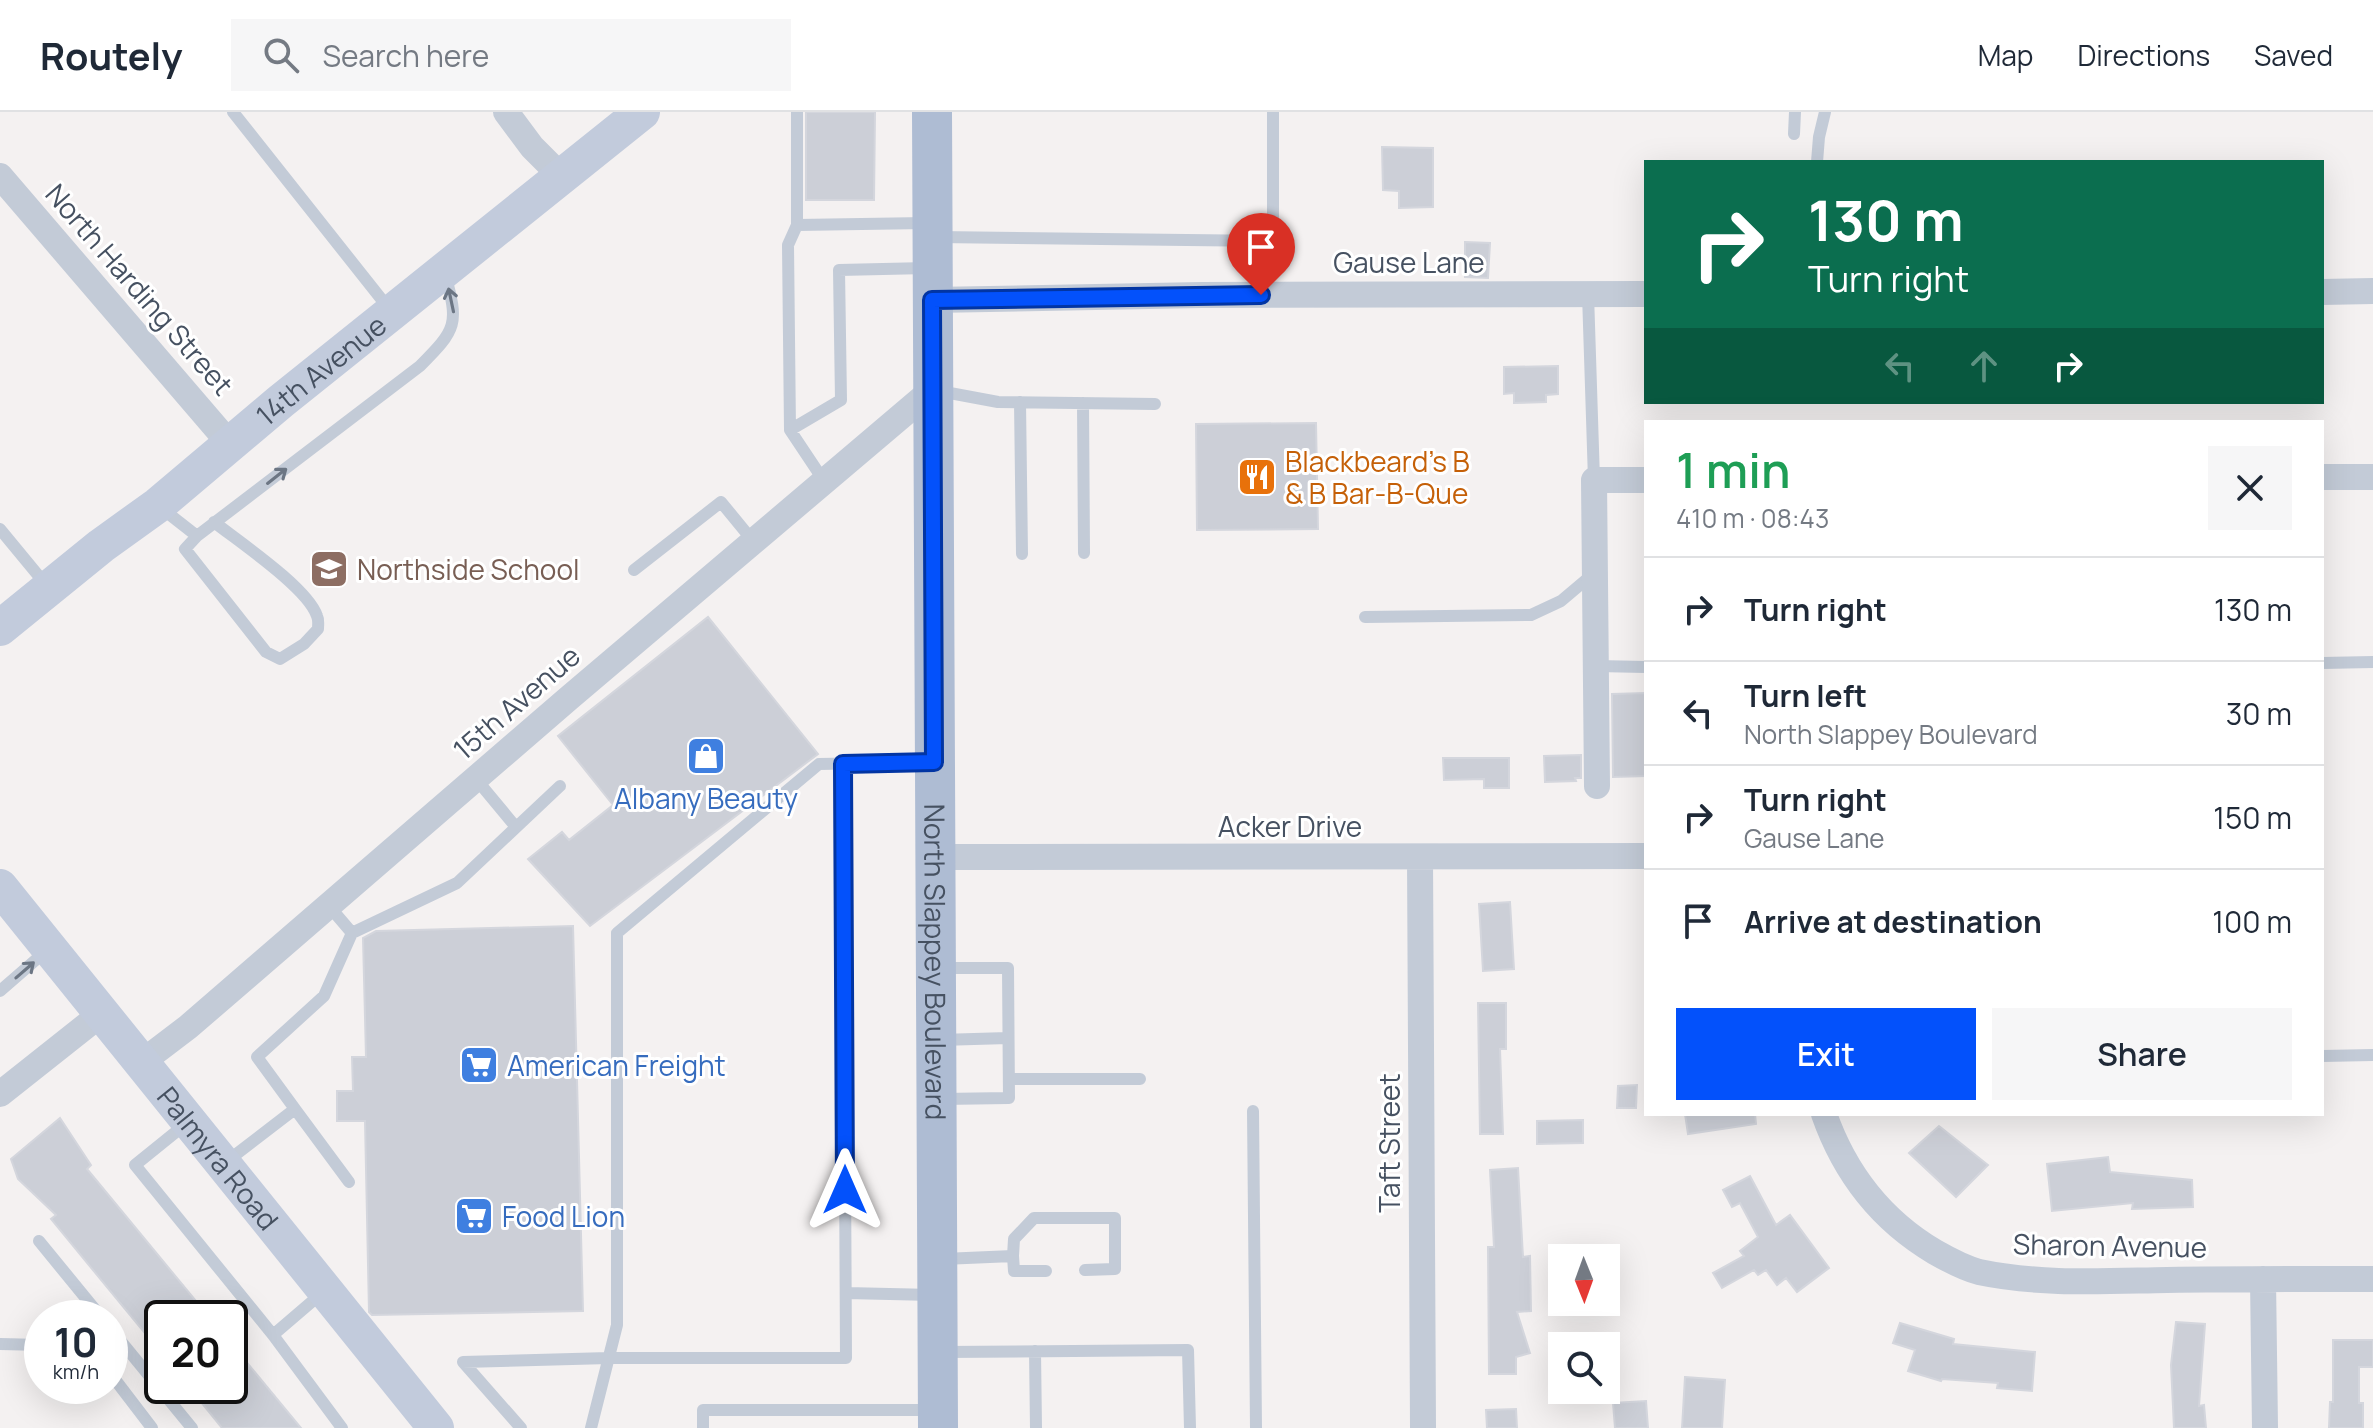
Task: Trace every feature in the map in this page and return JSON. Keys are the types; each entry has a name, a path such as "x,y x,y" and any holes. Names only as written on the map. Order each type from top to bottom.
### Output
{"main road":[{"name":"North Slappey Boulevard","path":"932,112 938,1419"}],"street":[{"path":"506,112 532,147 561,176"},
{"name":"14th Avenue","path":"0,628 158,505 642,112"},
{"name":"North Harding Street","path":"0,176 230,444"},
{"name":"Gause Lane","path":"932,257 1202,295 1644,294"},
{"path":"2324,292 2373,291"},
{"name":"15th Avenue","path":"142,1062 188,1027 932,390"},
{"path":"2324,477 2373,477"},
{"path":"1597,786 1594,480 1644,480"},
{"name":"Acker Drive","path":"934,857 1644,856"},
{"name":"Taft Street","path":"1420,857 1423,1428"},
{"name":"Palmyra Road","path":"2,893 436,1428"},
{"path":"0,1094 101,1014"},
{"name":"Sharon Avenue","path":"1825,1116 1832,1139 1847,1166 1869,1198 1889,1219 1915,1240 1947,1259 1976,1271 2061,1281 2373,1279"},
{"path":"2263,1279 2265,1428"}],"lane":[{"path":"233,112 392,313"},
{"path":"797,112 797,225 788,245 790,430 824,481"},
{"path":"790,430 841,400 839,270 932,257 1273,241 1273,112"},
{"path":"1794,134 1795,112"},
{"path":"1817,160 1825,112"},
{"path":"797,225 932,257"},
{"path":"214,522 269,565 304,597 317,616 318,629 304,644 280,659 266,652 185,549 214,522 420,366 446,341 455,319 444,271"},
{"path":"1588,294 1594,480"},
{"path":"932,390 998,402 1155,404"},
{"path":"1020,402 1022,554"},
{"path":"1083,403 1084,553"},
{"path":"634,570 721,502 753,541"},
{"path":"158,505 197,536"},
{"path":"0,529 49,589"},
{"path":"1365,617 1531,615 1561,601 1595,572"},
{"path":"2324,663 2373,662"},
{"path":"1596,666 1644,667"},
{"path":"591,1428 617,1325 617,933 819,764 934,762"},
{"path":"521,1428 463,1362 609,1358 846,1358 843,764"},
{"path":"476,779 515,826"},
{"path":"349,1182 257,1057 324,996 352,933 457,883 560,786"},
{"path":"329,906 352,933"},
{"path":"0,991 49,949"},
{"path":"935,968 1008,968 1009,1079 1009,1098 935,1099"},
{"path":"935,1040 1008,1038"},
{"path":"2324,1056 2373,1055"},
{"path":"1009,1079 1140,1079"},
{"path":"224,1164 295,1109"},
{"path":"1253,1111 1256,1428"},
{"path":"189,1121 135,1165 273,1335 342,1428"},
{"path":"1046,1271 1014,1271 1014,1239 1034,1218 1115,1218 1115,1269 1085,1270"},
{"path":"39,1241 87,1300"},
{"path":"846,1293 936,1277 1013,1256"},
{"path":"273,1335 325,1291"},
{"path":"0,1344 24,1345"},
{"path":"937,1352 1188,1350 1190,1428"},
{"path":"128,1351 192,1428"},
{"path":"1035,1351 1036,1428"},
{"path":"128,1397 152,1428"},
{"path":"703,1428 703,1410 938,1419"}],"building":[{"path":"806,112 875,112 874,200 806,200"},
{"path":"1382,147 1433,148 1433,207 1399,208 1399,191 1383,190"},
{"path":"1465,242 1490,243 1488,278 1465,277"},
{"path":"1558,366 1558,394 1546,395 1546,402 1514,403 1514,393 1504,394 1504,367"},
{"name":"Blackbeard's B & B Bar-B-Que","path":"1316,423 1318,529 1197,530 1196,424"},
{"path":"708,617 818,754 590,926 528,859 562,832 569,840 613,805 558,736"},
{"path":"1644,693 1644,776 1613,777 1612,694"},
{"path":"1581,755 1581,778 1575,778 1576,781 1545,782 1544,756"},
{"path":"1443,758 1509,758 1509,788 1484,788 1484,779 1444,780"},
{"path":"1510,902 1514,969 1483,971 1479,904"},
{"path":"573,926 583,1311 372,1315 369,1312 365,1121 337,1121 337,1091 353,1091 352,1057 366,1057 363,938 376,931"},
{"path":"1478,1003 1506,1003 1506,1049 1500,1049 1503,1134 1480,1134"},
{"path":"1637,1085 1636,1108 1617,1108 1618,1086"},
{"path":"1685,1116 1755,1116 1756,1124 1688,1134"},
{"path":"60,1118 91,1165 87,1169 195,1300 144,1300 144,1332 128,1313 128,1300 118,1300 51,1219 56,1215 18,1179 11,1159"},
{"path":"1583,1120 1583,1143 1537,1144 1537,1121"},
{"path":"1939,1126 1988,1165 1956,1197 1909,1153"},
{"path":"2108,1157 2110,1172 2192,1180 2193,1207 2132,1209 2133,1203 2052,1211 2047,1164"},
{"path":"1518,1168 1523,1257 1530,1256 1531,1311 1517,1312 1530,1353 1516,1357 1516,1374 1489,1374 1488,1247 1494,1247 1490,1170"},
{"path":"1750,1176 1776,1225 1790,1215 1829,1268 1797,1292 1786,1278 1777,1285 1766,1270 1758,1275 1754,1270 1722,1288 1713,1273 1744,1256 1740,1251 1758,1237 1740,1203 1732,1207 1723,1190"},
{"path":"2176,1322 2205,1324 2199,1406 2204,1405 2206,1428 2174,1428 2171,1365"},
{"path":"1900,1323 1954,1339 1953,1344 2035,1352 2032,1391 1997,1388 1998,1383 1941,1381 1908,1371 1915,1350 1893,1343"},
{"path":"2333,1340 2373,1340 2373,1367 2359,1367 2363,1428 2329,1428 2330,1402 2333,1402"},
{"path":"248,1364 301,1428 222,1428 203,1404 248,1404"},
{"path":"1685,1377 1725,1380 1722,1428 1682,1428"},
{"path":"1646,1401 1648,1428 1615,1428 1613,1404"},
{"path":"1516,1409 1517,1428 1487,1428 1486,1410"}],"place":[{"name":"Blackbeard's B & B Bar-B-Que","path":"1257,477"},
{"name":"Northside School","path":"329,569"},
{"name":"Albany Beauty","path":"706,756"},
{"name":"American Freight","path":"479,1065"},
{"name":"Food Lion","path":"474,1216"}],"route":[{"path":"845,1190 843,764 934,762 932,300 1261,295"}]}
